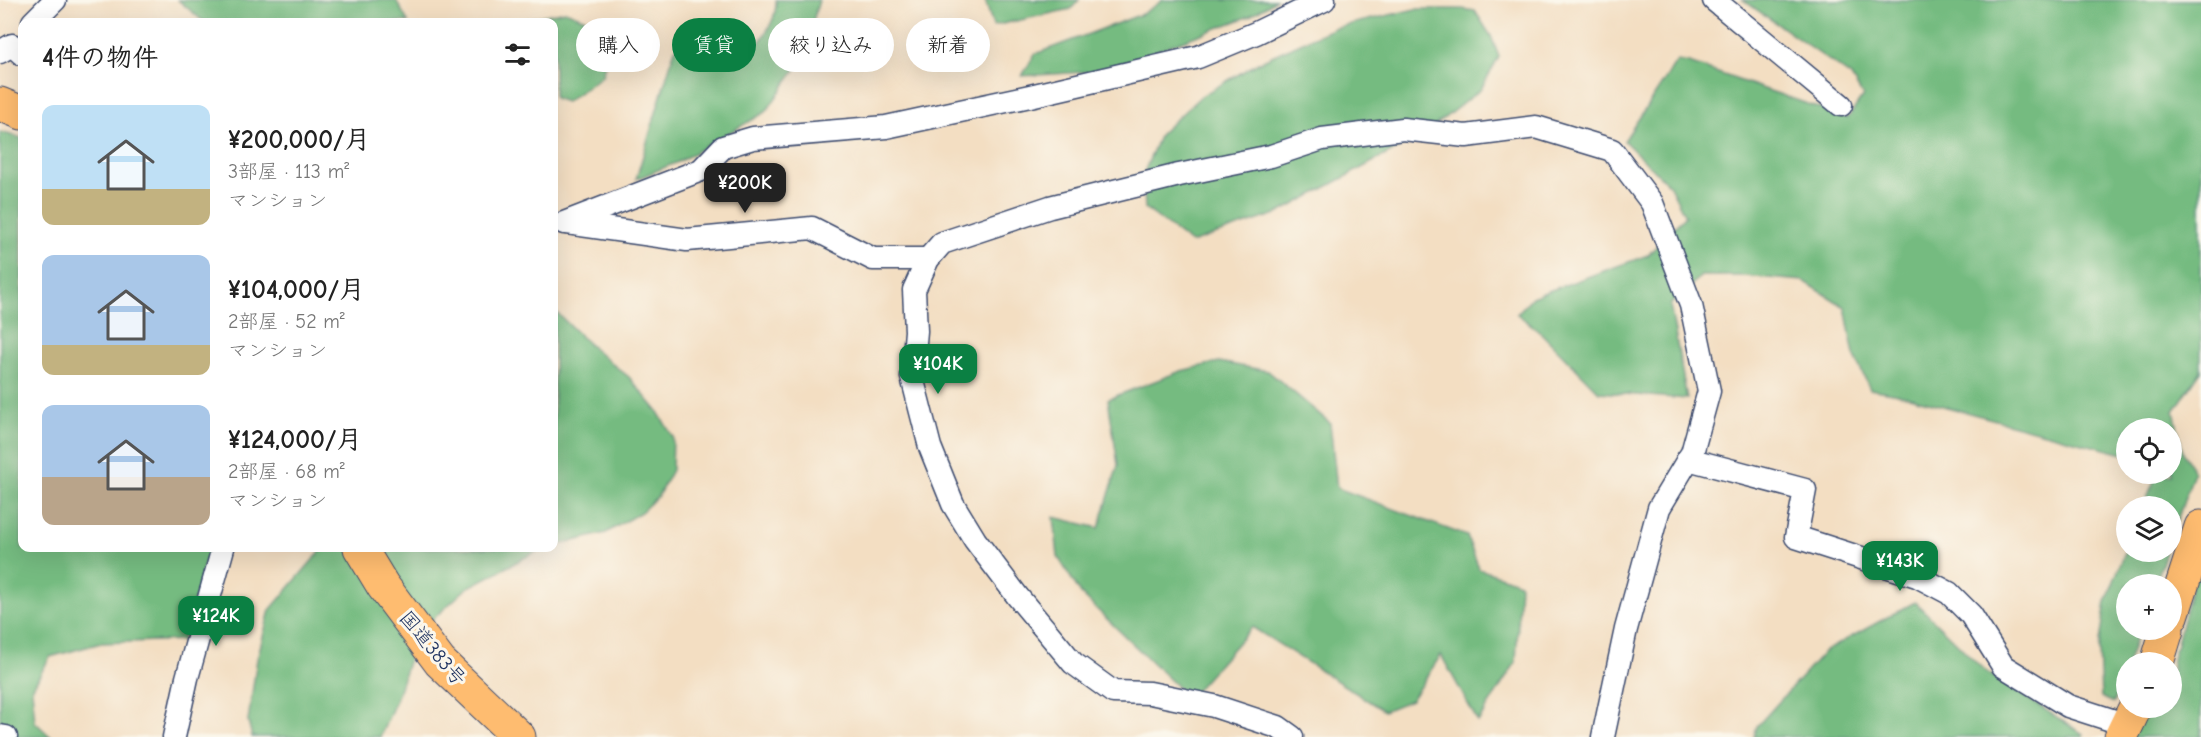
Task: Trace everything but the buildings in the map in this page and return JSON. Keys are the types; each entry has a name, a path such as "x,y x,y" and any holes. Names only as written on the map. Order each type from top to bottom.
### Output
{"highway":[{"path":"0,104 18,111"},
{"path":"2182,585 2201,527"},
{"name":"国道383号","path":"362,552 382,586 440,662 519,737"}],"street":[{"path":"37,18 55,0"},
{"path":"559,222 701,170 723,147 753,138 886,127 1198,57 1256,33 1324,0"},
{"path":"1714,0 1841,105"},
{"path":"1292,737 1278,727 1214,706 1149,693 1113,692 1073,663 1018,597 975,540 953,504 928,437 912,377 916,331 914,290 928,259 942,243 1050,207 1179,175 1271,156 1322,138 1403,129 1466,136 1536,127 1612,150 1652,203 1691,305 1709,391 1688,459 1659,508 1626,630 1603,737"},
{"path":"559,222 687,240 812,228 873,259 928,259"},
{"path":"1688,459 1805,490 1796,537 1917,576 1949,593 1971,615 2003,666 2068,706 2127,723"},
{"path":"174,737 187,678 222,552"},
{"path":"0,736 6,737"}],"green space":[{"path":"178,0 396,0 406,18 199,18"},
{"path":"776,0 819,0 814,18 774,18"},
{"path":"985,0 1079,0 1071,9 993,26"},
{"path":"1163,0 1276,0 1250,16 1101,71 1022,76 1035,54 1142,14"},
{"path":"1743,0 2201,0 2201,371 2174,411 2176,418 2116,418 2116,452 1898,394 1870,389 1854,355 1845,307 1804,281 1744,276 1701,276 1670,305 1687,399 1599,392 1538,330 1517,314 1532,297 1648,255 1685,216 1670,186 1624,141 1677,61 1689,63 1848,118 1863,96 1851,76"},
{"path":"1415,9 1475,11 1491,36 1499,57 1481,89 1424,134 1279,213 1191,243 1145,208 1143,175 1160,134 1201,96 1265,59 1334,28"},
{"path":"565,11 583,18 576,18 576,72 603,72 602,76 566,102 558,99 558,18 531,18"},
{"path":"768,28 768,72 794,72 766,112 678,162 636,179 672,59 672,72 756,72 756,45"},
{"path":"0,132 18,137 18,552 208,552 183,640 101,643 50,657 32,689 35,722 51,737 0,737"},
{"path":"558,314 596,351 629,377 658,412 673,437 672,470 658,496 641,512 606,533 558,545"},
{"path":"1219,362 1268,371 1330,423 1337,488 1467,536 1479,569 1520,583 1516,662 1478,722 1441,655 1411,700 1384,711 1252,627 1189,698 1081,594 1058,557 1054,517 1099,528 1118,465 1108,399 1181,371"},
{"path":"2182,447 2194,472 2182,506 2182,496 2148,496 2153,484 2182,484"},
{"path":"2201,548 2201,737 2128,737 2136,718 2182,718 2182,652 2175,652 2178,640 2182,640 2182,623"},
{"path":"320,552 535,552 467,588 432,620 410,656 396,700 380,737 252,737 248,721 257,659 270,610"},
{"path":"2121,562 2163,562 2159,574 2117,574"},
{"path":"2116,576 2116,640 2136,640 2131,652 2116,652 2114,703 2101,697 2099,648 2106,602"},
{"path":"1915,602 1985,671 2083,734 2083,737 1754,737 1757,726 1825,651"}]}
